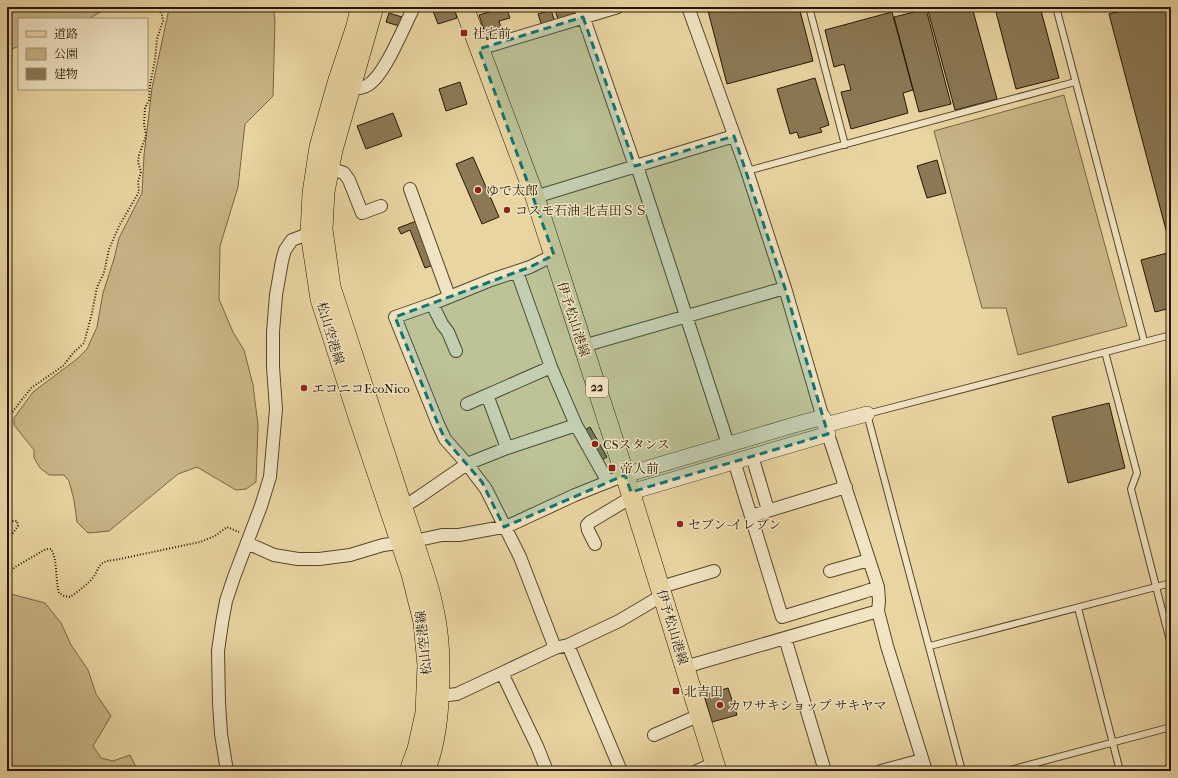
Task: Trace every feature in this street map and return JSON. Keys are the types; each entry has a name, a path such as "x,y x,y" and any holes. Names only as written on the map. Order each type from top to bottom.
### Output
{"main road":[{"name":"松山空港線","path":"360,7 356,26 337,83 319,147 312,193 317,231 320,299 358,417 407,542 427,581 435,613 439,641 441,678 440,696 433,748 425,771"},
{"name":"松山空港線","path":"374,7 333,150 317,231 331,286 403,507 411,574 423,622 427,664 425,713 417,749 409,771"},
{"name":"伊予松山港線","path":"464,7 535,197 583,346 624,486 662,591 716,767"}],"street":[{"path":"350,88 361,89 376,79 384,67 414,7"},
{"path":"479,48 582,12 618,7"},
{"path":"688,7 747,171 785,288 826,425 878,587 878,611 887,646 924,765 881,771"},
{"path":"582,12 687,316 728,444"},
{"path":"535,197 734,136"},
{"path":"330,168 344,173 349,180 362,213 381,206"},
{"path":"410,189 449,296"},
{"path":"227,771 221,734 218,650 226,601 261,506 270,477 276,409 273,332 276,295 285,250 292,240 317,231"},
{"path":"554,255 530,267 491,280 395,317 445,439 486,489 520,557 555,648"},
{"path":"517,272 550,367 576,425 624,486"},
{"path":"583,346 785,288"},
{"path":"432,304 442,324 448,332 456,351"},
{"path":"467,404 550,367"},
{"path":"488,395 507,448"},
{"path":"595,544 587,526 624,486 728,444 826,425 867,414"},
{"path":"403,507 467,464 507,448 576,425"},
{"path":"248,540 274,555 298,559 319,559 350,555 383,545 442,535 459,535 508,526 576,495 624,486 752,456 826,425"},
{"path":"752,456 768,510"},
{"path":"734,461 782,617 878,587"},
{"path":"751,516 846,487"},
{"path":"830,571 869,560"},
{"path":"440,696 457,694 555,648 568,646 619,621 662,591 714,571"},
{"path":"685,667 878,611"},
{"path":"785,638 825,771"},
{"path":"568,646 621,771"},
{"path":"502,673 537,746 547,771"},
{"path":"654,735 700,715"},
{"path":"697,771 716,767"}],"lane":[{"path":"809,7 845,145"},
{"path":"1056,7 1144,341"},
{"path":"747,171 1075,82"},
{"path":"962,771 930,646 867,414 1171,335"},
{"path":"1105,352 1137,473 1130,488 1171,645"},
{"path":"930,646 1171,583"},
{"path":"1078,608 1120,771"},
{"path":"1006,771 1171,727"}],"path":[{"path":"7,419 31,388 63,366 73,353 84,343 97,287 104,273 109,248 119,226 139,192 138,182 141,172 138,162 146,136 144,124 145,108 149,100 157,39 163,22 162,15 157,7"},
{"path":"7,528 12,521 17,521 18,526 12,534 7,546"},
{"path":"7,575 15,567 46,549 51,549 55,556 59,593 64,596 70,596 91,580 99,566 107,560 115,560 200,542 215,536 227,527 248,540"}],"highlighted area":[{"path":"583,17 635,166 734,136 785,288 828,434 631,492 625,475 504,527 482,482 445,439 395,317 530,267 554,255 479,49"}],"green space":[{"path":"7,7 110,7 90,18 18,18 18,46 12,49 7,56"},
{"path":"168,7 273,7 275,20 273,96 245,124 238,187 220,246 219,299 233,332 244,350 253,385 258,425 256,482 246,489 236,490 197,467 178,474 109,531 88,533 77,522 74,500 69,481 64,475 49,475 40,468 34,458 34,450 14,425 14,418 33,392 77,359 87,349 97,327 103,293 119,238 142,193 144,155 152,88 169,9"},
{"path":"1064,95 1127,326 1018,355 1006,308 982,308 934,131"},
{"path":"7,593 45,603 61,623 71,645 88,670 96,694 111,716 93,746 101,758 113,761 130,755 138,771 7,771"}],"building":[{"path":"436,7 454,7 457,18 438,24 433,11"},
{"path":"506,7 510,18 499,21 504,37 488,42 479,15"},
{"path":"554,7 572,7 574,14 558,19"},
{"path":"707,7 799,7 813,61 727,84"},
{"path":"927,7 972,7 997,99 955,110"},
{"path":"1015,7 1040,7 1059,78 1016,89 996,12"},
{"path":"1137,7 1171,7 1171,245 1109,14"},
{"path":"926,9 951,104 919,112 894,17"},
{"path":"551,10 555,22 542,26 538,14"},
{"path":"892,12 913,90 903,93 908,113 851,129 841,92 851,90 844,64 834,67 825,30"},
{"path":"389,13 402,17 399,26 386,22"},
{"path":"815,78 829,125 820,128 822,132 799,138 797,132 790,134 777,89"},
{"path":"460,82 467,104 446,111 439,89"},
{"path":"393,113 402,136 366,149 357,126"},
{"name":"ゆで太郎","path":"473,157 499,217 482,224 456,164"},
{"path":"937,160 946,193 927,198 917,166"},
{"path":"419,220 436,264 425,268 410,230 401,234 398,228"},
{"path":"1171,252 1171,308 1155,312 1141,260"},
{"path":"1109,403 1125,468 1068,483 1052,417"},
{"name":"CSスタンス","path":"590,427 607,457 600,461 583,431"},
{"name":"カワサキショップ サキヤマ","path":"728,688 737,715 712,722 704,695"}],"place":[{"name":"社宅前","path":"464,33"},
{"name":"ゆで太郎","path":"478,190"},
{"name":"コスモ石油 北吉田ＳＳ","path":"507,210"},
{"name":"エコニコEcoNico","path":"304,388"},
{"name":"CSスタンス","path":"595,444"},
{"name":"帝人前","path":"612,468"},
{"name":"セブン-イレブン","path":"680,524"},
{"name":"北吉田","path":"676,691"},
{"name":"カワサキショップ サキヤマ","path":"720,705"}]}
